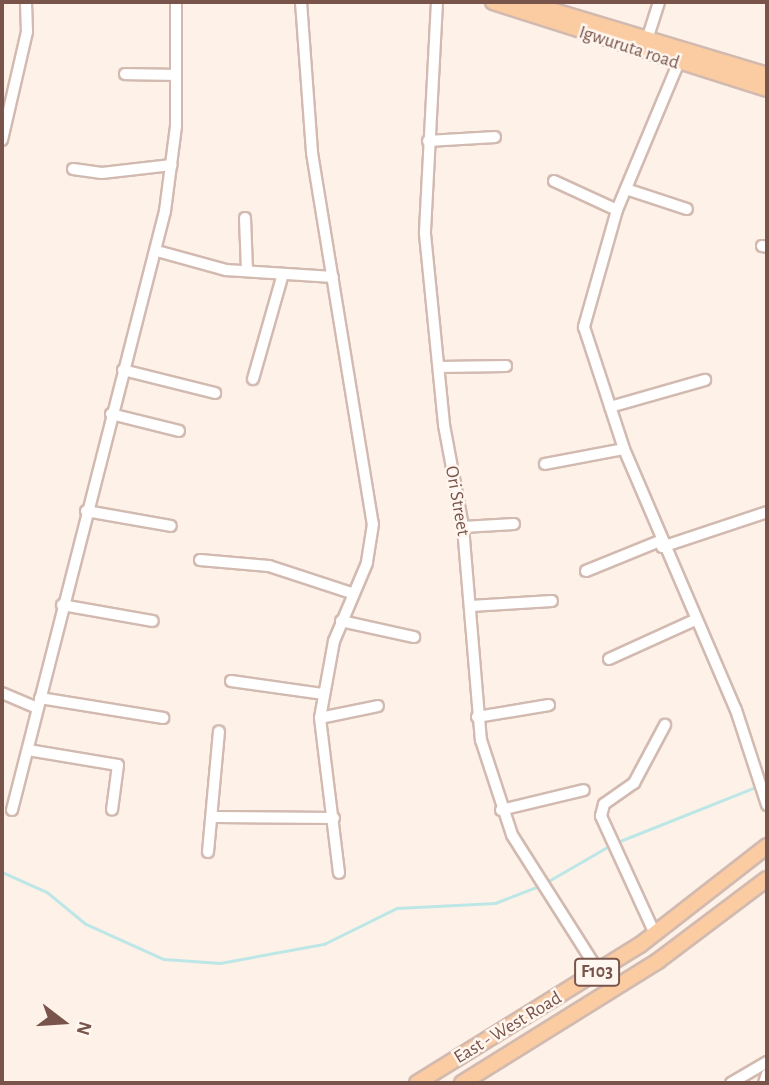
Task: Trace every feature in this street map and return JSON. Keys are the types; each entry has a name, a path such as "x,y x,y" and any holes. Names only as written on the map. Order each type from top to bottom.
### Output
{"main road":[{"name":"Igwuruta road","path":"493,2 644,48 767,75"},
{"name":"Igwuruta road","path":"524,2 644,48 678,64 767,89"},
{"name":"East - West Road","path":"417,1083 655,934 767,846"},
{"name":"East - West Road","path":"463,1083 658,961 767,879"}],"street":[{"path":"2,140 27,32 26,2"},
{"path":"12,810 111,414 157,251 172,165 176,2"},
{"path":"300,2 312,153 373,524 367,563 351,593 341,621 320,718 339,873"},
{"name":"Ori Street","path":"437,2 425,233 440,367 463,527 471,606 477,717 501,810 539,878 598,972"},
{"path":"644,48 659,2"},
{"path":"678,64 617,210 584,316 624,449 661,544 740,719 755,781 765,800"},
{"path":"125,74 175,75"},
{"path":"428,141 495,137"},
{"path":"73,169 102,173 172,165"},
{"path":"554,181 617,210"},
{"path":"626,189 687,209"},
{"path":"245,218 247,271"},
{"path":"157,251 247,271 333,277"},
{"path":"253,379 283,274"},
{"path":"440,367 506,366"},
{"path":"123,370 215,393"},
{"path":"610,407 705,380"},
{"path":"111,414 179,431"},
{"path":"545,464 624,449"},
{"path":"86,511 171,526"},
{"path":"586,571 661,544 767,512"},
{"path":"463,527 514,524"},
{"path":"200,560 269,566 351,593"},
{"path":"471,606 552,601"},
{"path":"62,605 153,621"},
{"path":"609,659 695,620"},
{"path":"341,621 414,637"},
{"path":"231,681 324,694"},
{"path":"2,693 38,703 163,718"},
{"path":"477,717 549,705"},
{"path":"320,718 379,706"},
{"path":"655,934 607,837 601,810 634,783 665,725"},
{"path":"208,852 216,817 219,731"},
{"path":"28,750 118,765 112,810"},
{"path":"501,810 584,790"},
{"path":"216,817 334,818"},
{"path":"731,1083 767,1062"},
{"path":"764,1083 767,1074"}],"waterway":[{"path":"615,843 758,786"},
{"path":"545,883 609,846"},
{"path":"2,872 47,892 86,924 164,959 220,963 324,944 397,908 495,903 539,886"}]}
